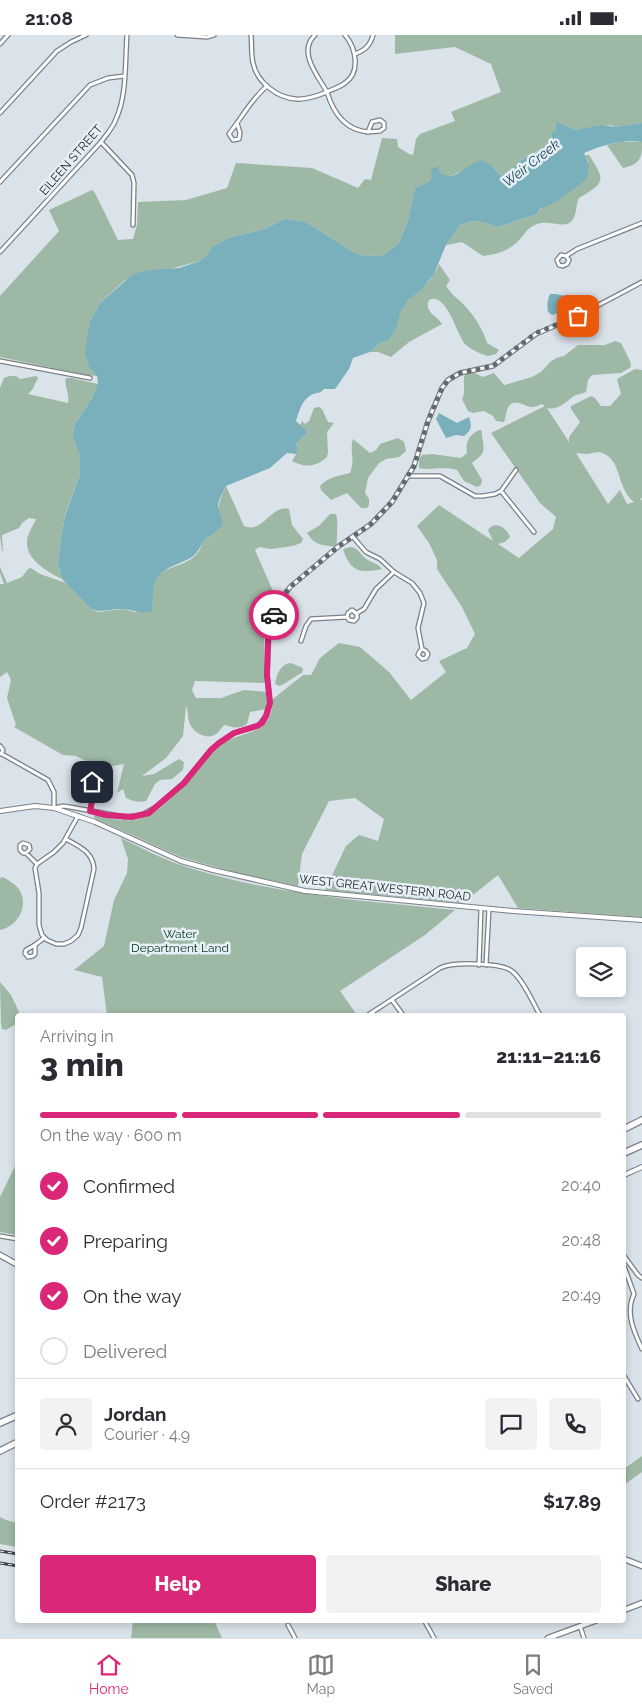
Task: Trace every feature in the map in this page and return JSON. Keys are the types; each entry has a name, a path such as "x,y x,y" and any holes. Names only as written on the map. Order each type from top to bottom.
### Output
{"highway":[{"path":"626,1128 642,1120"},
{"path":"626,1152 642,1145"},
{"path":"0,1423 15,1416"},
{"path":"0,1451 15,1443"}],"main road":[{"path":"0,1255 15,1263"},
{"path":"626,1560 642,1566"},
{"path":"626,1609 642,1603"},
{"path":"548,1638 588,1623"}],"street":[{"path":"0,44 8,35"},
{"path":"0,113 58,51 86,35"},
{"name":"EILEEN STREET","path":"0,251 100,142 117,118 122,97 127,35"},
{"path":"177,35 207,37 214,35"},
{"path":"251,35 253,63 259,76 267,86 279,95 296,99 314,97 345,83 352,76 355,54 345,35"},
{"path":"315,35 309,42 308,56 332,107 340,118 352,128 368,132 380,131 384,128 384,123 380,120 372,122 368,132"},
{"path":"355,54 366,49 373,35"},
{"path":"0,182 90,85 108,78 124,76"},
{"path":"237,123 240,136 239,139 233,140 229,134 249,104 267,86"},
{"path":"100,142 132,175 134,183 133,225"},
{"path":"566,256 577,249 642,223"},
{"path":"0,746 3,750 1,754 48,780 54,792 54,808 62,806 106,815 132,817 149,813 184,783 219,743 234,733 262,723 270,703 267,675 268,639 276,607 290,587 339,546 371,524 385,510 409,476 420,451 425,429 448,380 460,373 493,366 536,333 583,313 642,282"},
{"path":"0,361 90,378"},
{"path":"409,476 436,475 443,477 475,496 489,495 501,491 516,470"},
{"path":"501,491 534,532"},
{"path":"353,537 362,549 380,559 394,572 412,583 423,598 418,628 422,649"},
{"path":"302,641 306,625 311,619 347,617 349,620 354,621 357,613 364,609 374,592 394,572"},
{"path":"347,617 350,611 354,610 357,613"},
{"path":"90,811 94,791"},
{"name":"WEST GREAT WESTERN ROAD","path":"0,811 35,806 54,808 111,829 181,861 245,878 316,893 642,921"},
{"path":"66,839 85,850 91,857 94,869 78,935 72,941 61,944 51,943 44,938 39,923 39,893 35,872 37,864 54,852 66,839 78,816"},
{"path":"26,853 37,864"},
{"path":"479,965 481,908"},
{"path":"486,965 489,909"},
{"path":"35,945 44,938"},
{"path":"371,1013 444,966 486,965 504,967 514,972 539,1013"},
{"path":"392,1000 402,1013"},
{"path":"626,1174 642,1167"},
{"path":"0,1236 15,1238"},
{"path":"626,1259 642,1278"},
{"path":"626,1272 634,1294 631,1300 631,1321 642,1349"},
{"path":"626,1379 638,1399"},
{"path":"426,1623 434,1638"},
{"path":"288,1625 295,1638"},
{"path":"580,1626 584,1638"}],"green space":[{"path":"395,35 642,35 642,123 575,130 555,122 556,129 551,133 552,141 543,149 529,155 518,163 514,172 504,176 487,162 450,176 444,176 440,173 440,169 430,181 415,188 408,220 399,243 383,256 358,255 306,222 285,219 264,229 228,238 212,247 200,261 166,270 150,270 125,280 100,303 90,321 89,333 93,371 97,376 0,357 0,296 59,231 49,210 92,190 118,240 133,239 137,225 138,202 186,200 227,188 236,163 312,168 358,188 365,179 371,180 382,138 397,139 398,147 413,155 416,139 420,134 455,121 451,112 501,92 491,64 455,47 395,54"},
{"path":"619,142 642,142 639,160 633,165 623,168 607,145"},
{"path":"586,155 589,155 595,164 600,181 594,189 579,198 574,218 569,223 562,225 540,223 529,229 513,246 499,253 483,256 462,242 446,245 460,225 473,221 498,227 537,214 543,207 563,197 569,190 588,161"},
{"path":"439,264 450,280 446,286 474,317 487,343 499,350 496,354 488,356 466,345 446,308 435,299 429,300 428,308 442,324 409,342 391,357 378,352 370,352 380,343 389,340 405,304 428,281"},
{"path":"615,341 621,343 631,367 621,373 592,375 588,380 586,392 574,396 558,407 547,408 569,442 569,437 580,422 571,406 591,396 601,406 610,406 621,394 617,379 635,369 642,370 642,497 640,500 642,500 642,917 518,908 498,875 463,903 325,890 346,846 359,835 378,841 384,819 355,798 329,801 302,854 298,886 236,873 181,857 94,818 95,815 120,820 133,820 148,816 157,811 190,780 217,748 235,737 253,731 267,721 273,699 303,675 311,675 320,658 339,643 360,647 389,672 411,700 446,672 439,661 467,648 475,634 462,607 437,569 437,560 429,543 417,526 439,505 493,541 488,530 497,525 501,526 510,537 505,542 498,544 519,558 553,529 556,517 540,503 491,433 545,406 542,404 531,407 520,403 511,404 504,422 496,421 493,416 484,411 473,413 468,411 462,399 466,372 472,372 483,377 494,373 504,385 532,377 541,372 550,362 564,356 578,345 605,345","holes":["598,452 612,459 628,496 634,502 627,504 620,490 608,504 576,453"]},
{"path":"16,376 20,379 36,376 38,378 28,394 68,403 66,378 98,384 92,398 75,424 72,433 80,456 80,474 65,515 58,563 62,579 39,565 30,554 27,539 36,519 29,518 19,528 2,535 2,551 0,536 0,388 4,378"},
{"path":"319,407 322,409 328,422 334,423 327,432 327,457 315,465 306,465 292,461 298,451 296,444 308,432 300,426 302,421 305,424 309,421 314,408"},
{"path":"479,430 482,431 483,452 472,463 482,480 481,485 477,487 464,481 457,470 419,468 419,459 422,455 432,454 461,458 467,453 468,439"},
{"path":"398,438 404,442 406,451 399,457 386,459 379,463 368,478 365,493 369,499 367,508 361,508 347,493 331,500 321,490 320,486 327,481 350,473 352,468 353,439 370,453 376,450 380,444"},
{"path":"226,486 244,526 257,526 277,511 289,509 292,525 303,539 301,543 293,546 271,549 259,547 255,550 276,598 264,636 265,683 195,681 192,690 196,698 221,698 244,690 269,692 270,697 267,709 250,712 247,724 244,726 224,725 213,736 206,736 193,729 189,722 186,706 183,736 166,758 142,776 154,774 179,759 184,762 183,770 172,779 160,780 155,784 146,801 133,801 126,798 123,789 117,793 124,764 101,768 76,756 63,755 14,727 16,725 7,698 11,680 7,672 0,677 0,584 4,584 0,567 7,583 22,577 31,568 40,574 66,583 91,609 98,612 123,609 135,612 153,605 153,590 162,573 184,563 199,551 213,529"},
{"path":"330,514 336,514 337,547 316,543 307,533 320,525"},
{"path":"351,547 382,569 361,571 356,569 349,562 343,549"},
{"path":"291,663 303,668 302,673 282,685 275,684 282,667"},
{"name":"Water Department Land","path":"121,838 176,863 251,884 318,895 455,910 425,935 340,991 356,1013 107,1013 102,977 74,970 104,946 114,900 127,873 128,859"},
{"path":"3,877 20,890 23,905 16,921 0,930 0,878"},
{"path":"0,982 11,995 20,1013 15,1013 15,1025 6,1030 2,1029"},
{"path":"15,1166 15,1234 0,1232 0,1197"},
{"path":"642,1456 642,1472 626,1484 626,1468"},
{"path":"0,1517 15,1522 15,1547 0,1544"},
{"path":"133,1623 215,1623 222,1638 131,1638"}],"water":[{"name":"Weir Creek","path":"555,121 575,130 602,125 615,127 642,123 642,142 612,143 584,153 588,166 586,180 556,202 540,209 537,214 498,227 473,221 460,225 446,245 434,274 421,290 408,300 400,313 396,328 389,340 380,343 370,352 353,358 349,369 335,389 324,389 309,396 304,402 296,421 308,432 296,444 298,451 296,454 287,453 270,468 226,486 218,507 223,524 206,539 192,557 161,573 154,589 152,611 116,609 102,611 91,609 62,579 58,563 65,516 80,474 80,456 72,434 75,424 92,398 98,383 97,376 89,367 85,352 90,321 100,303 133,274 150,270 179,268 200,261 212,247 228,238 264,229 285,219 306,222 358,255 383,256 399,243 408,220 415,188 430,181 432,177 431,169 439,166 440,173 452,176 472,164 482,161 489,164 500,175 508,175 520,161 544,149 552,141 551,133 556,129"},
{"path":"550,294 569,297 570,305 563,311 552,315 548,312"},
{"path":"439,413 457,423 469,417 471,425 469,432 464,436 456,435 446,438 436,419"}],"railway":[{"path":"0,1551 15,1554"},
{"path":"0,1563 15,1566"}],"way so far":[{"path":"274,615 276,607 290,587 339,546 371,524 392,502 411,474 420,451 428,421 442,388 448,380 460,373 493,366 536,333 578,316"}],"route":[{"path":"92,782 91,789 94,791 90,811 125,817 149,813 191,775 219,743 234,733 262,723 270,703 267,675 268,639 274,615"}]}
